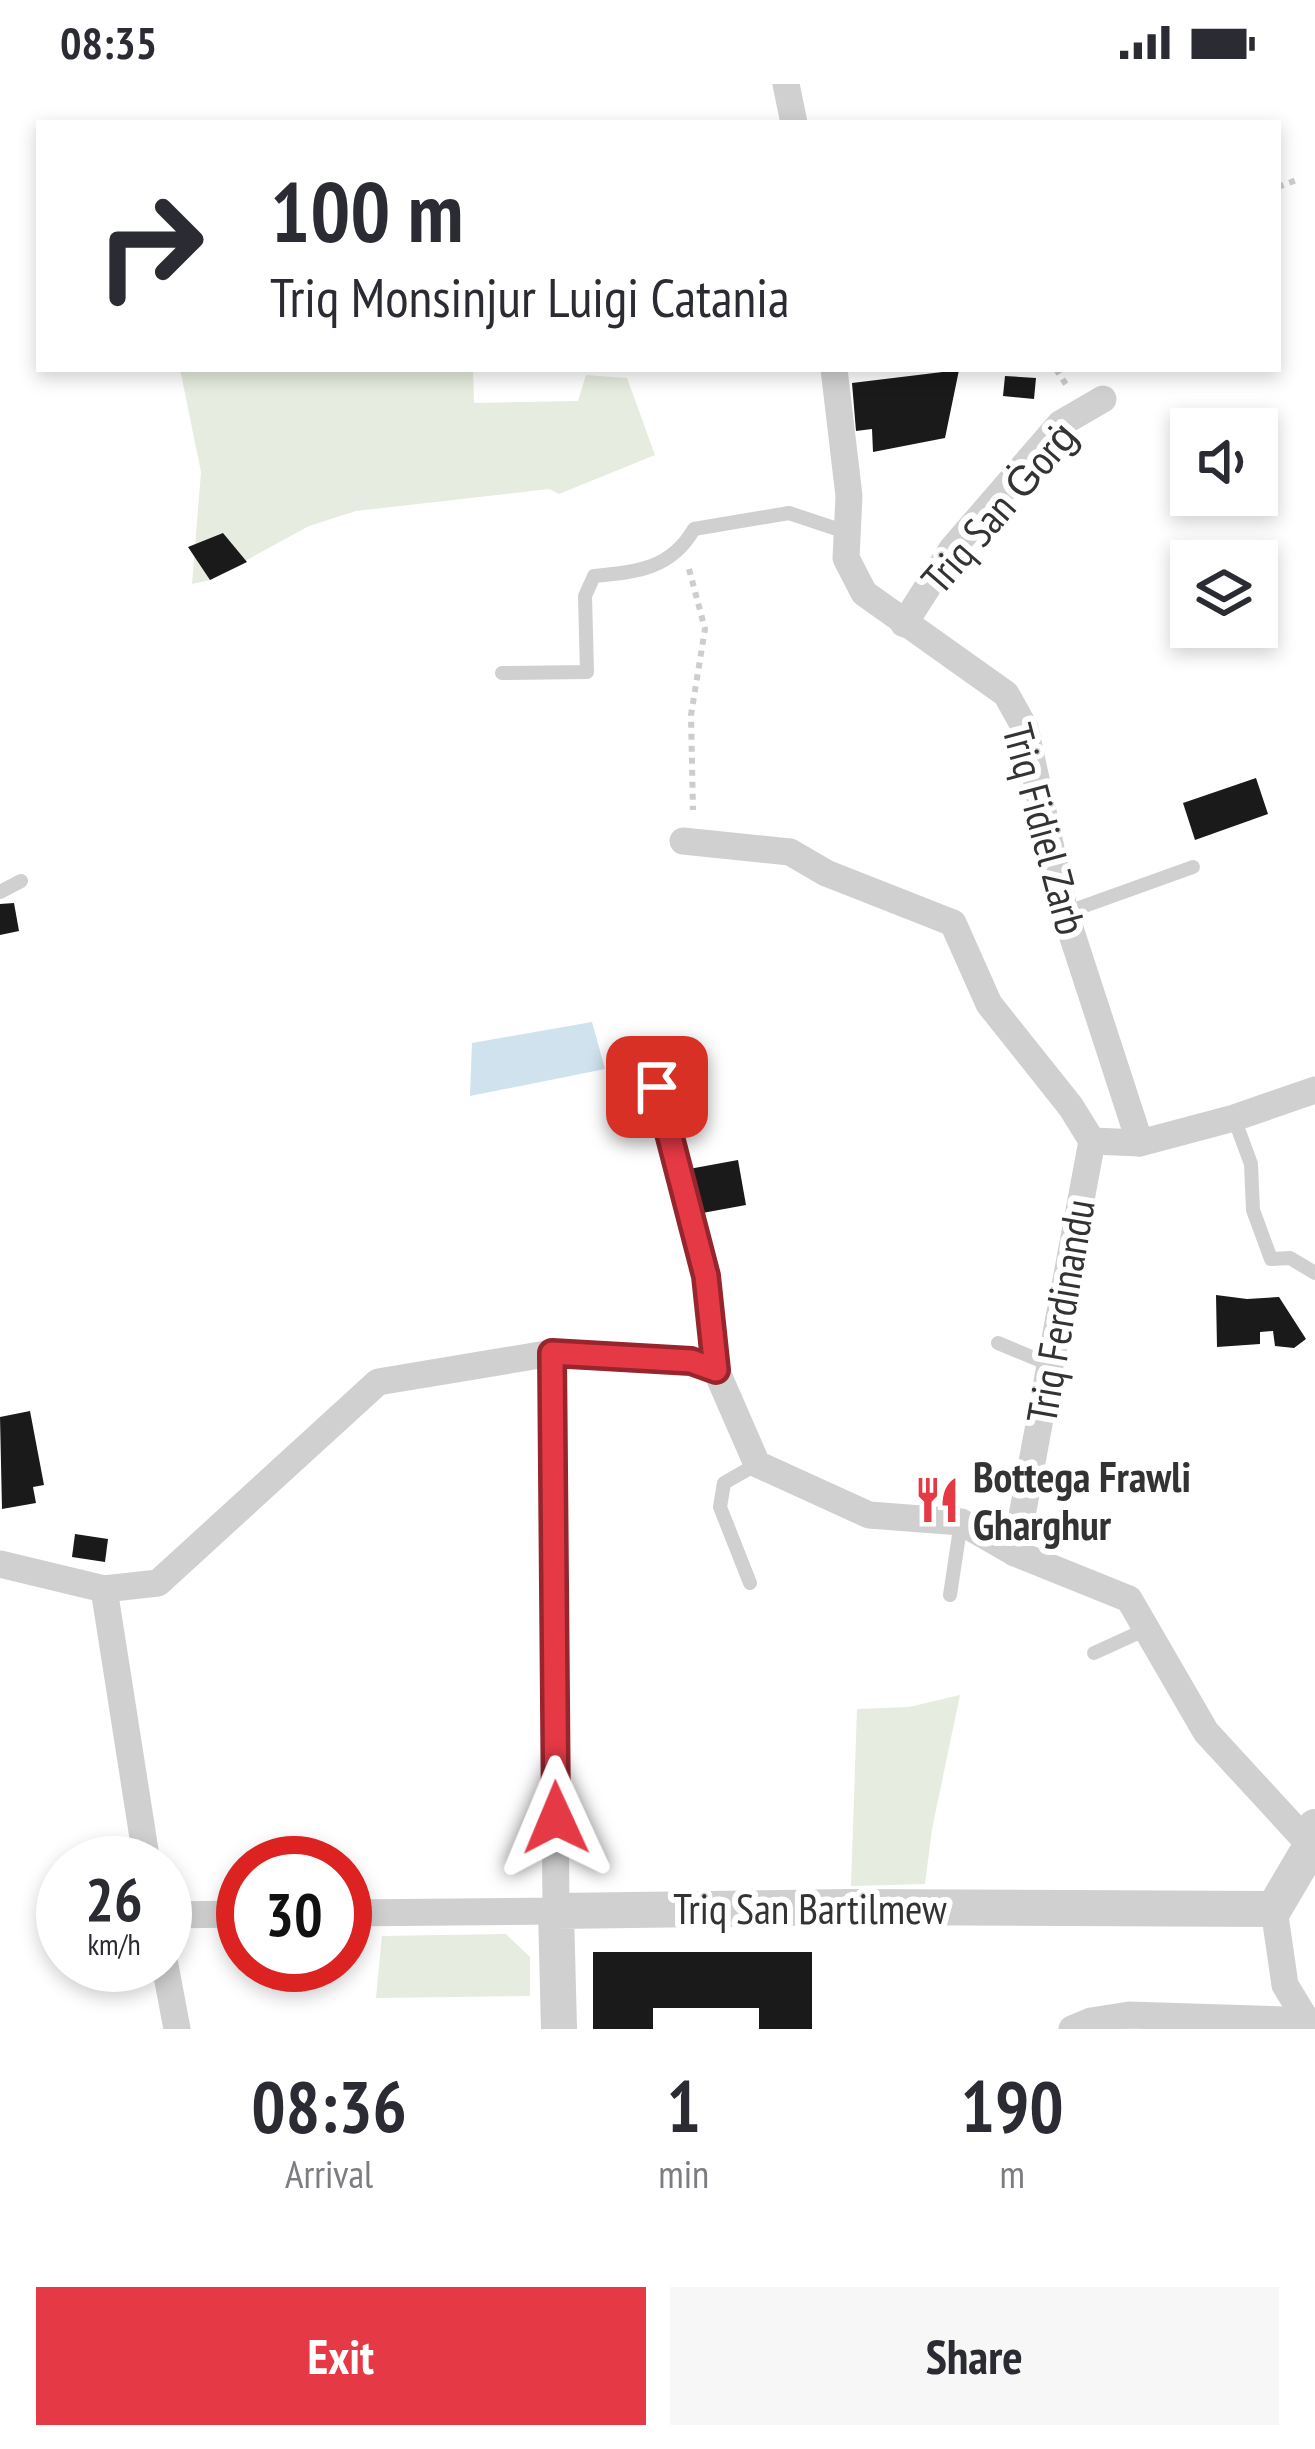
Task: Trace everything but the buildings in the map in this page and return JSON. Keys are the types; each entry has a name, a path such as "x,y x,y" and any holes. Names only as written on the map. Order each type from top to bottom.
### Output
{"street":[{"path":"786,84 793,120"},
{"name":"Triq Fidiel Zarb","path":"834,372 849,496 846,558 864,593 1006,694 1025,728 1065,913 1140,1143"},
{"name":"Triq San Ġorġ","path":"904,624 952,549 1060,424 1103,399"},
{"path":"683,841 790,852 826,873 953,923 988,1004 1071,1107 1092,1141 1140,1143 1315,1090"},
{"name":"Triq Ferdinandu","path":"1015,1552 1092,1141"},
{"path":"552,1353 559,2029"},
{"path":"0,1564 104,1589 158,1583 379,1382 552,1353 691,1361 716,1370 757,1464 869,1515 961,1522 1015,1552 1130,1599 1206,1732 1314,1840 1274,1909 1285,1985 1307,2023"},
{"path":"104,1589 143,1836"},
{"name":"Triq San Bartilmew","path":"372,1913 850,1906 1274,1909"},
{"path":"170,1992 177,2029"},
{"path":"1072,2029 1130,2015 1307,2023"}],"lane":[{"path":"502,673 587,672 585,596 594,576 647,572 683,548 694,529 789,513 846,532"},
{"path":"1065,913 1193,867"},
{"path":"0,892 21,880"},
{"path":"657,1087 706,1276 716,1370"},
{"path":"1234,1118 1251,1164 1253,1210 1271,1259 1290,1258 1315,1273"},
{"path":"998,1343 1051,1365"},
{"path":"750,1583 720,1507 724,1483 757,1464"},
{"path":"950,1595 961,1522"},
{"path":"1094,1653 1149,1628"}],"path":[{"path":"1281,186 1299,179"},
{"path":"683,548 705,629 691,716 693,810"}],"shaded area":[{"path":"181,372 473,372 474,403 578,401 586,375 627,378 655,455 559,494 549,489 356,511 309,526 210,580 192,584 201,472"},
{"path":"960,1695 925,1884 851,1886 857,1709 909,1707"},
{"path":"506,1934 530,1957 530,1996 376,1998 382,1936"}],"water":[{"path":"592,1022 605,1069 470,1096 472,1043"}],"place":[{"name":"Bottega Frawli Gharghur","path":"937,1500"}],"route":[{"path":"556,1818 552,1353 691,1361 716,1370 706,1276 657,1087"}]}
